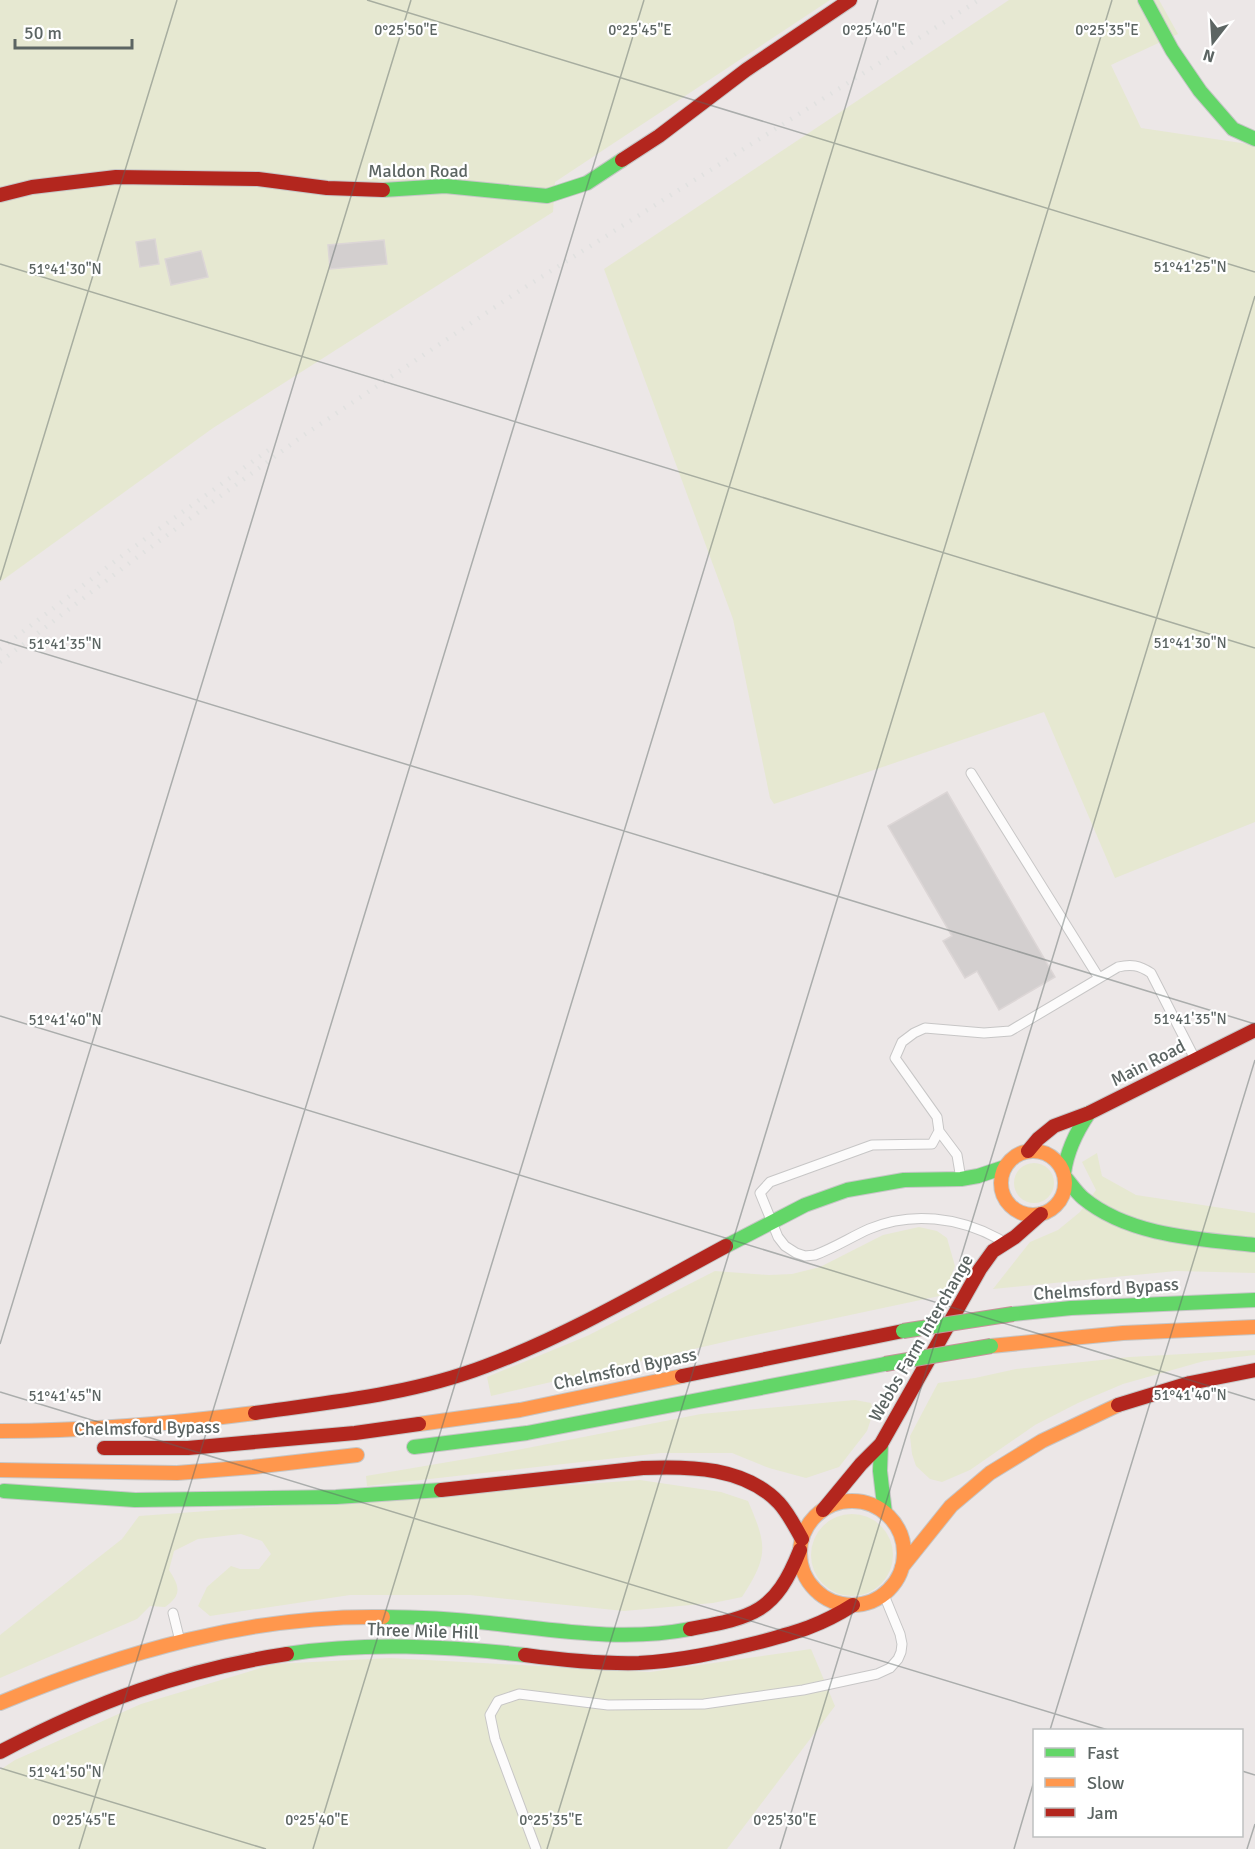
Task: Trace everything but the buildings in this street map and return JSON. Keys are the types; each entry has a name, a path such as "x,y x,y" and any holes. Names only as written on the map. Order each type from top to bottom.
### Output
{"main road":[{"name":"Maldon Road","path":"0,195 36,186 116,177 258,179 327,188 383,190 446,186 547,196 587,183 659,136 746,70 850,0"},
{"path":"1145,0 1172,50 1200,91 1233,129 1255,139"},
{"name":"Main Road","path":"1029,1151 1038,1139 1054,1126 1089,1113 1255,1030"},
{"path":"1004,1197 1011,1206 1026,1214 1041,1214 1055,1206 1065,1190 1065,1159 1072,1140 1089,1113"},
{"path":"0,1431 56,1431 176,1422 335,1402 414,1388 485,1367 545,1342 805,1205 847,1190 904,1180 961,1179 978,1176 1005,1167 1016,1156 1029,1151 1052,1156 1083,1198 1097,1208 1130,1223 1196,1238 1255,1245"},
{"path":"1001,1240 1004,1197 1001,1184 1005,1167"},
{"name":"Webbs Farm Interchange","path":"823,1510 861,1464 881,1444 980,1269 1001,1240 1041,1214"},
{"name":"Chelmsford Bypass","path":"93,1448 199,1447 356,1433 520,1410 903,1331 1013,1314 1071,1308 1255,1300"},
{"path":"396,1450 527,1433 885,1364 991,1346 1069,1337 1198,1328 1255,1327"},
{"path":"0,1491 135,1500 336,1497 450,1489 643,1468 672,1467 721,1472 743,1478 779,1503 790,1518 801,1545 803,1570 813,1587 832,1602 854,1605 868,1603 884,1594 896,1582 902,1568 951,1506 990,1473 1042,1441 1112,1407 1190,1383 1255,1370"},
{"name":"Webbs Farm Interchange","path":"881,1444 880,1471 885,1513"},
{"path":"0,1470 177,1473 372,1453"},
{"path":"801,1545 812,1520 823,1510 847,1501 861,1502 885,1513 901,1534 904,1550 902,1568"},
{"name":"Three Mile Hill","path":"0,1703 59,1678 123,1656 180,1641 264,1624 320,1618 428,1618 592,1634 650,1633 699,1628 752,1613 768,1604 790,1576 801,1545"},
{"name":"Three Mile Hill","path":"0,1752 79,1713 149,1685 267,1656 343,1648 415,1646 448,1647 577,1661 654,1662 722,1650 782,1635 817,1625 854,1605"}],"lane":[{"path":"971,773 1099,978"},
{"path":"961,1179 957,1155 939,1131 937,1116 896,1058 902,1042 914,1033 925,1028 984,1033 1010,1031 1118,967 1130,964 1143,967 1151,973 1195,1060"},
{"path":"939,1131 932,1144 872,1145 770,1182 760,1193 778,1236 786,1246 796,1252 805,1256 815,1255 870,1228 908,1218 960,1223 1001,1240"},
{"path":"536,1849 495,1739 490,1715 498,1701 519,1694 608,1705 704,1704 803,1690 877,1674 890,1668 898,1659 902,1644 884,1594"},
{"path":"173,1613 180,1641"}],"green space":[{"path":"0,0 830,0 555,182 553,212 213,428 0,582"},
{"path":"1009,0 1159,0 1178,34 1111,65 1141,128 1255,145 1255,822 1115,878 1044,712 774,804 770,798 733,619 604,269"},
{"path":"1097,1153 1102,1176 1136,1195 1255,1213 1255,1273 1176,1271 993,1289 1030,1242 1058,1230 1080,1212 1096,1190 1082,1162"},
{"path":"1034,1163 1048,1169 1054,1183 1048,1197 1034,1203 1020,1197 1014,1183 1020,1169"},
{"path":"919,1227 937,1231 947,1238 955,1266 944,1295 737,1339 491,1396 487,1377 587,1336 715,1271 769,1275 792,1274 820,1267 883,1235"},
{"path":"1255,1350 1255,1355 1204,1361 1123,1384 1035,1425 970,1470 942,1482 930,1479 916,1466 912,1454 910,1436 938,1383 1016,1369 1130,1357"},
{"path":"855,1400 871,1403 873,1413 867,1431 839,1467 806,1478 769,1468 732,1453 661,1453 367,1486 366,1476 501,1453 701,1414"},
{"path":"640,1480 721,1492 748,1501 759,1529 762,1550 757,1571 742,1597 713,1603 624,1611 470,1595 350,1595 210,1616 198,1606 207,1587 231,1566 240,1569 259,1569 271,1554 262,1541 241,1534 198,1539 174,1551 169,1570 178,1590 171,1603 165,1607 150,1606 137,1619 0,1678 0,1635 122,1539 139,1516"},
{"path":"852,1514 868,1517 881,1526 890,1539 893,1555 890,1571 881,1584 868,1593 852,1596 836,1593 823,1584 814,1571 811,1555 814,1539 823,1526 836,1517"},
{"path":"811,1649 835,1706 727,1849 0,1849 0,1770 15,1760 141,1704 274,1664 390,1658 650,1672"}],"railway":[{"path":"0,662 132,561 304,435 513,295 979,0"},
{"path":"0,649 127,552 270,449"}],"traffic: fast":[{"path":"1145,0 1172,50 1200,91 1233,129 1255,139"},
{"path":"383,190 445,186 547,196 587,183 622,160"},
{"path":"1064,1173 1073,1142 1089,1113"},
{"path":"726,1246 805,1205 847,1190 904,1180 961,1179 1005,1167"},
{"path":"1065,1177 1083,1198 1101,1211 1121,1221 1165,1234 1255,1245"},
{"path":"1013,1314 1071,1308 1255,1300"},
{"path":"903,1331 1013,1314"},
{"path":"885,1364 991,1346"},
{"path":"414,1447 527,1433 885,1364"},
{"path":"881,1444 880,1471 885,1513"},
{"path":"4,1491 135,1500 336,1497 441,1490"},
{"path":"383,1617 450,1619 615,1635 640,1635 690,1629"},
{"path":"287,1654 347,1648 406,1647 465,1649 525,1655"}],"traffic: slow":[{"path":"1033,1151 1045,1153 1056,1160 1063,1171 1065,1183 1063,1195 1056,1206 1045,1213 1033,1215 1021,1213 1010,1206 1003,1195 1001,1183 1003,1171 1010,1160 1021,1153 1033,1151"},
{"path":"991,1346 1123,1333 1255,1327"},
{"path":"419,1424 520,1410 682,1376"},
{"path":"902,1567 951,1506 990,1473 1042,1441 1118,1405"},
{"path":"0,1431 128,1426 255,1413"},
{"path":"0,1470 177,1473 357,1455"},
{"path":"852,1501 872,1505 889,1516 900,1533 904,1553 900,1573 889,1590 872,1601 852,1605 832,1601 815,1590 804,1573 800,1553 804,1533 815,1516 832,1505 852,1501"},
{"path":"0,1703 93,1668 187,1640 284,1622 383,1617"}],"traffic: jam":[{"path":"622,160 659,136 746,70 850,0"},
{"path":"0,195 32,187 116,177 258,179 327,188 383,190"},
{"path":"1028,1151 1054,1126 1089,1113 1255,1030"},
{"path":"823,1510 861,1464 881,1444 980,1269 993,1251 1015,1237 1041,1214"},
{"path":"255,1413 343,1401 430,1384 458,1376 548,1340 726,1246"},
{"path":"682,1376 903,1331"},
{"path":"1118,1405 1190,1383 1255,1370"},
{"path":"104,1448 188,1448 355,1433 419,1424"},
{"path":"441,1490 643,1468 716,1471 750,1482 765,1491 783,1507 802,1539"},
{"path":"690,1629 731,1620 760,1609 781,1587 800,1550"},
{"path":"525,1655 610,1663 639,1663 685,1658 745,1646 797,1631 830,1618 853,1605"},
{"path":"0,1752 70,1718 139,1690 211,1669 287,1654"}]}
